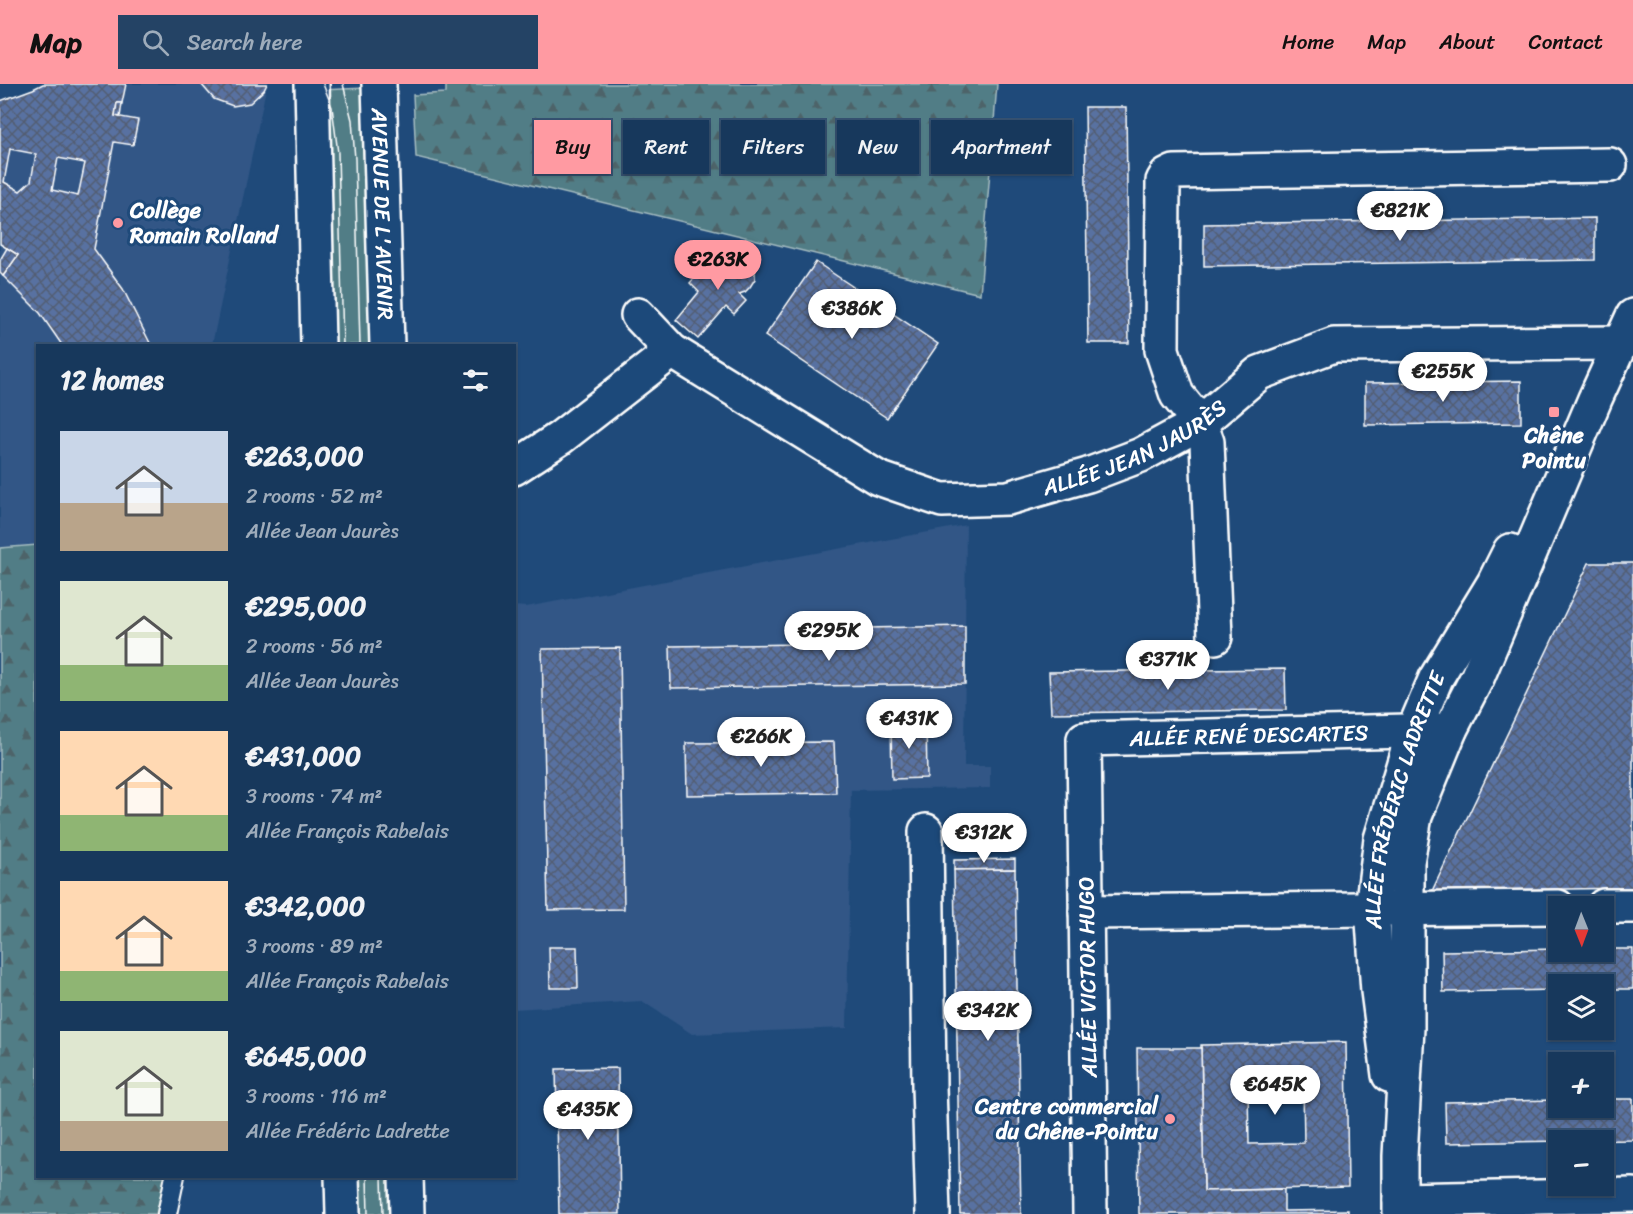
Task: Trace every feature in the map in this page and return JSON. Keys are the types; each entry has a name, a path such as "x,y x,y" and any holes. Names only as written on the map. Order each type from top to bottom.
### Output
{"street":[{"path":"312,84 318,344"},
{"name":"AVENUE DE L'AVENIR","path":"379,84 387,344"},
{"path":"1215,637 1208,442 1200,423 1177,395 1162,350 1162,181 1166,176 1174,172 1610,165"},
{"name":"ALLÉE JEAN JAURÈS","path":"638,315 672,351 878,478 942,500 1008,498 1088,475 1141,455 1200,423 1259,373 1334,345 1627,329"},
{"name":"ALLÉE FRÉDÉRIC LADRETTE","path":"1400,1207 1400,1156 1407,1028 1407,862 1415,816 1450,730 1477,678 1627,329"},
{"path":"516,467 560,438 672,351"},
{"name":"ALLÉE FRÉDÉRIC LADRETTE","path":"1400,1156 1378,991 1372,908 1381,839 1414,730 1436,678 1494,583 1528,518 1561,480"},
{"name":"ALLÉE RENÉ DESCARTES","path":"1084,739 1450,730"},
{"name":"ALLÉE VICTOR HUGO","path":"1084,739 1090,1214"},
{"path":"926,831 933,1214"},
{"path":"1376,869 1406,907"},
{"path":"1086,912 1548,906"},
{"path":"1614,906 1633,906"},
{"path":"342,1178 343,1214"},
{"path":"406,1178 407,1214"},
{"path":"1400,1207 1633,1196"}],"lane":[{"path":"167,1214 175,1178"}],"shaded area":[{"name":"Collège Romain Rolland","path":"43,84 267,84 212,344 36,344 36,544 0,547 0,101 33,90"},
{"path":"966,525 964,766 990,766 990,788 851,790 847,1028 692,1034 642,1001 516,1009 516,606 526,607"}],"green space":[{"path":"446,84 997,84 994,120 931,120 931,174 990,174 980,294 416,157 413,95 446,93"},
{"path":"366,88 374,344 328,344 320,90"},
{"path":"36,545 36,1178 165,1178 156,1214 0,1214 0,548"},
{"path":"350,1178 396,1178 397,1214 351,1214"}],"building":[{"path":"43,84 126,84 122,103 117,103 115,116 138,120 133,145 114,142 94,249 123,289 150,344 61,344 40,313 3,276 18,255 0,244 0,101","holes":["10,149 36,154 31,181 20,191 4,182","58,158 85,163 78,196 52,190"]},
{"path":"201,84 267,84 250,103 233,106 214,99"},
{"path":"117,103 122,103 120,117 115,116"},
{"path":"1085,107 1126,107 1129,343 1088,343"},
{"path":"1595,218 1595,260 1204,266 1204,224"},
{"path":"7,248 18,255 3,276 0,273 0,260"},
{"path":"729,252 744,255 751,261 755,269 755,279 745,292 739,294 746,301 734,314 726,307 698,339 676,320 699,292 690,283 712,257 716,260"},
{"path":"816,262 938,344 887,418 765,336"},
{"path":"1521,381 1521,423 1365,425 1365,383"},
{"path":"1589,563 1633,563 1633,888 1432,891"},
{"path":"965,626 965,684 671,688 670,646 867,643 867,628"},
{"path":"620,648 624,909 548,910 542,649"},
{"path":"1285,669 1286,710 1051,713 1049,672"},
{"path":"926,722 927,778 892,779 891,723"},
{"path":"834,742 836,793 687,795 686,743"},
{"path":"1015,859 1015,869 954,870 954,860"},
{"path":"1015,869 1021,1214 960,1214 954,870"},
{"path":"549,947 577,947 578,988 550,988"},
{"path":"1548,949 1548,962 1614,962 1614,949 1633,949 1633,989 1614,989 1614,974 1548,974 1548,990 1443,992 1442,951"},
{"path":"1346,1042 1348,1187 1204,1191 1201,1045","holes":["1303,1088 1304,1143 1249,1144 1248,1089"]},
{"name":"Centre commercial du Chêne-Pointu","path":"1137,1048 1201,1048 1204,1191 1284,1189 1284,1211 1348,1210 1348,1214 1139,1214"},
{"path":"618,1068 620,1214 559,1214 556,1069"},
{"path":"1614,1099 1633,1099 1633,1140 1614,1140 1614,1130 1548,1130 1548,1141 1446,1143 1445,1102 1548,1100 1548,1118 1614,1118"}],"tram line":[{"path":"323,84 332,107 338,153 343,344"},
{"path":"343,84 352,120 355,159 360,344"},
{"path":"367,1178 368,1214"},
{"path":"382,1178 383,1214"}],"place":[{"name":"Collège Romain Rolland","path":"118,223"},
{"name":"Chêne Pointu","path":"1554,412"},
{"name":"Centre commercial du Chêne-Pointu","path":"1170,1119"}]}
